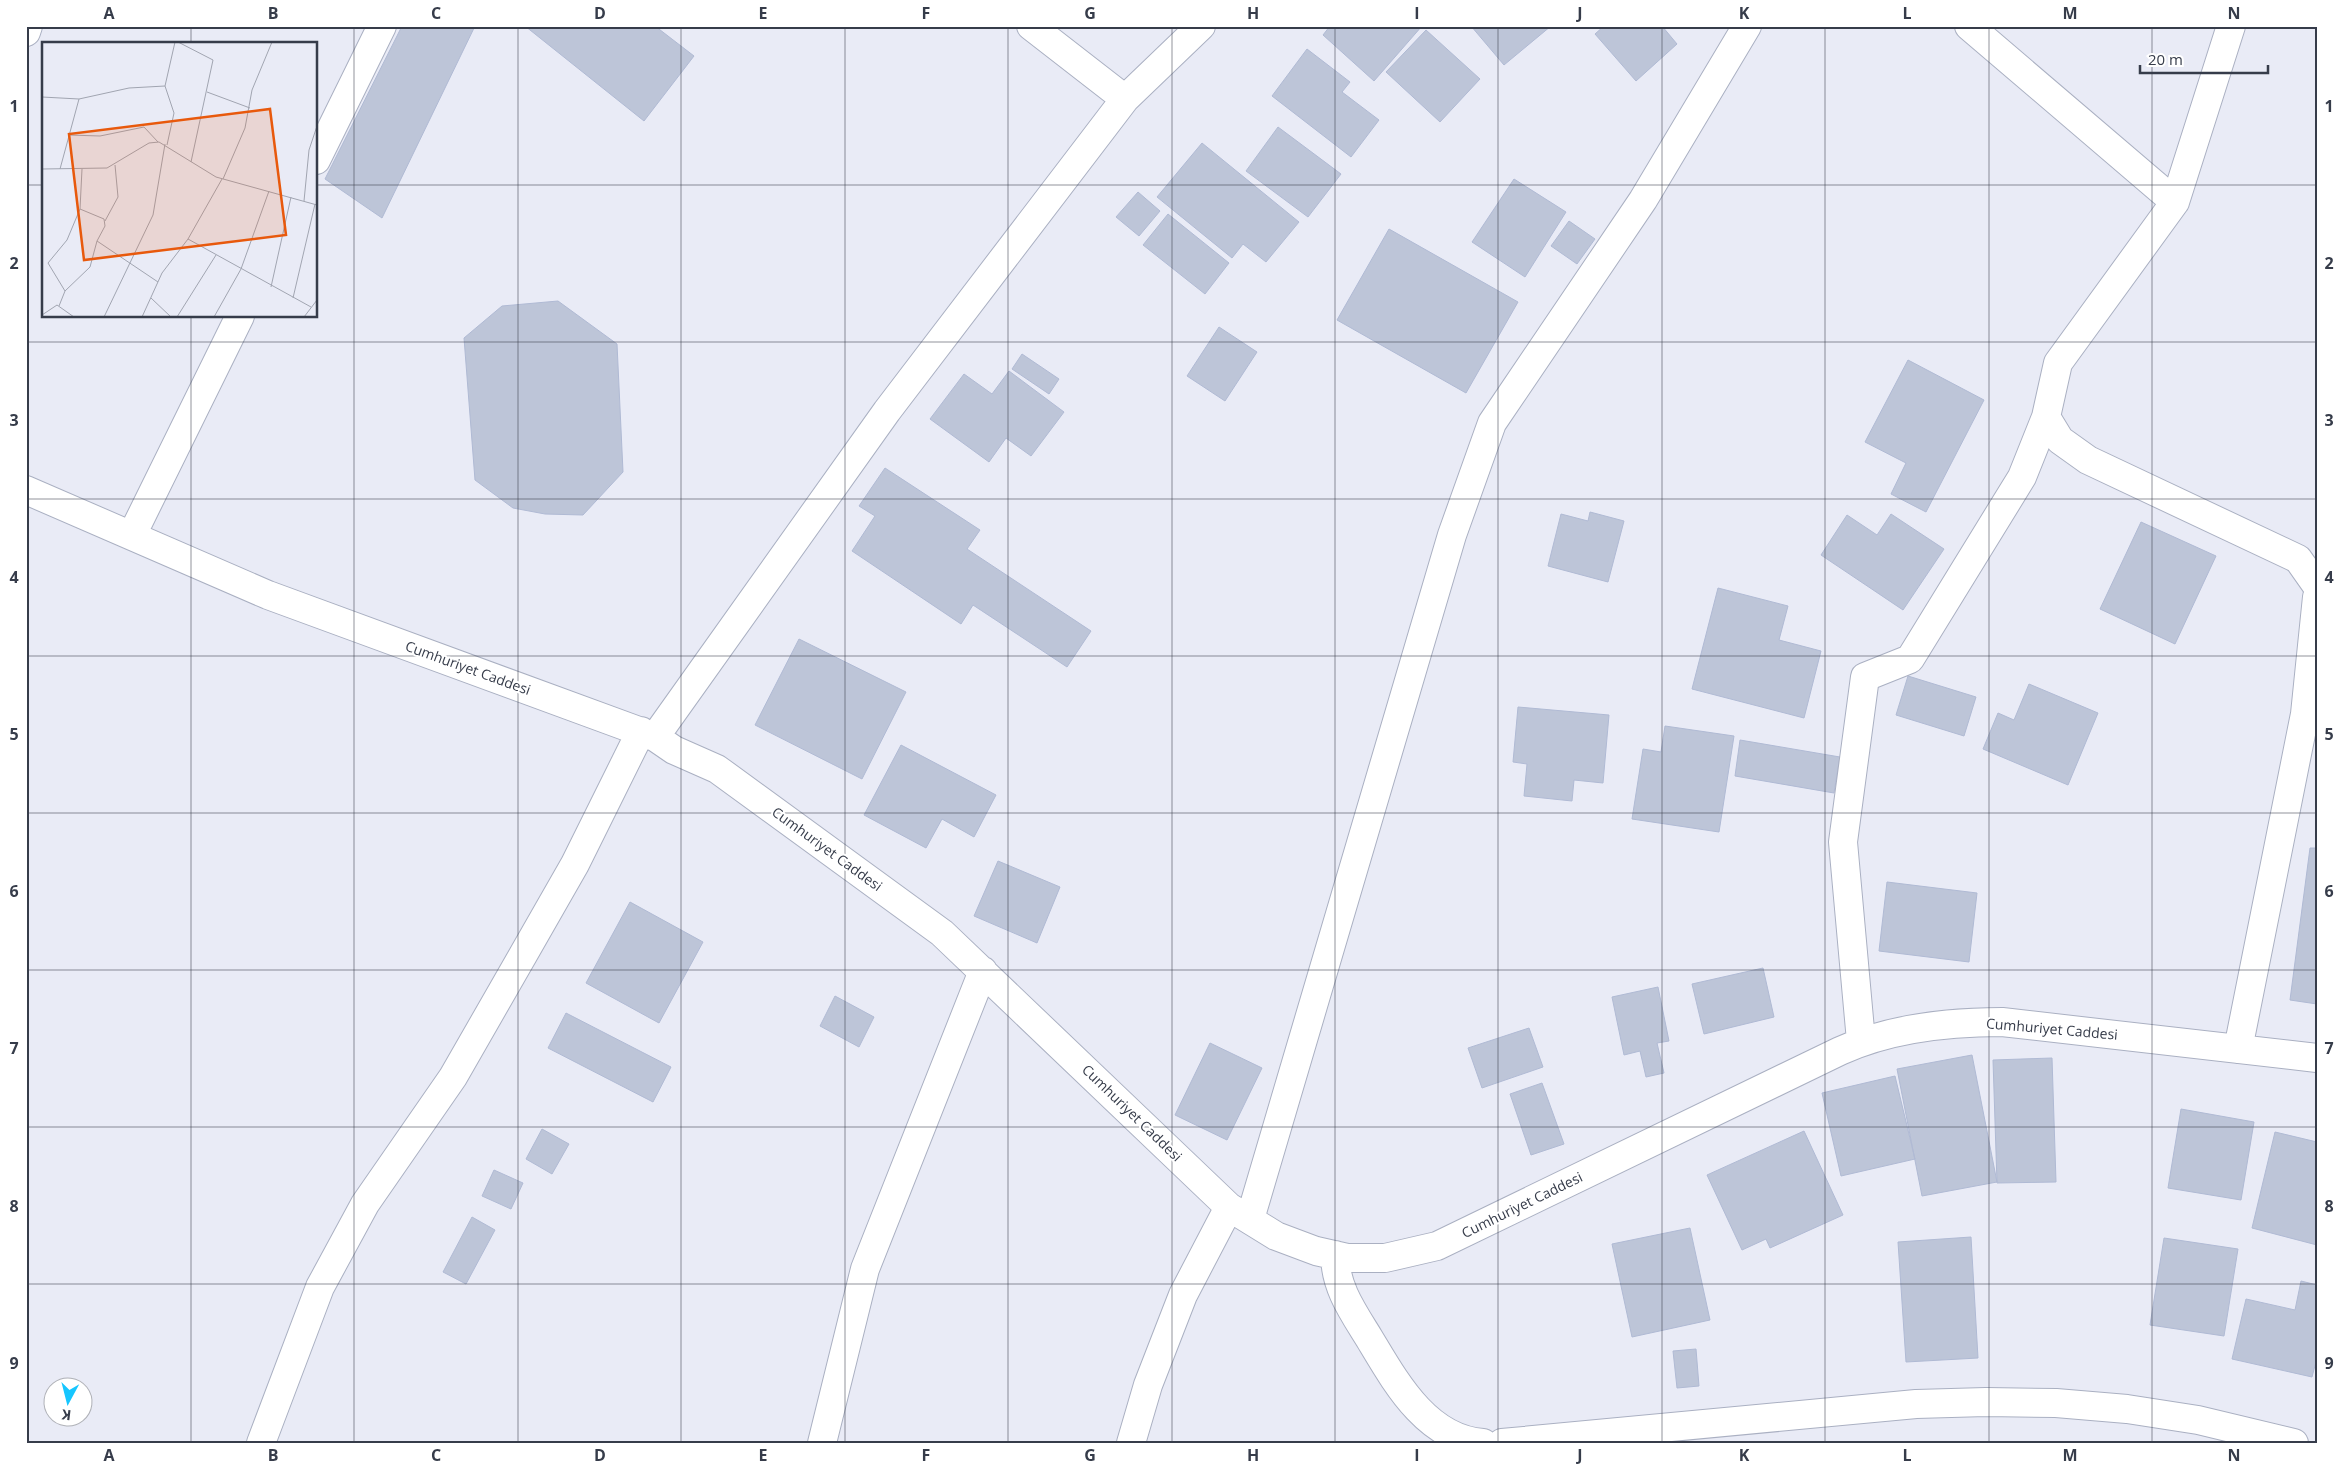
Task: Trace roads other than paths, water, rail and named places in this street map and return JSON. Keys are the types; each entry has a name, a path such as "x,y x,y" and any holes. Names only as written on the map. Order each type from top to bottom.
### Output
{"street":[{"path":"26,32 28,26"},
{"path":"318,156 382,26"},
{"path":"1031,26 1125,99"},
{"path":"261,1443 325,1278 365,1204 453,1077 648,734 887,411 1125,99 1201,26"},
{"path":"1131,1443 1148,1385 1183,1294 1239,1213 1452,535 1492,423 1643,200 1747,26"},
{"path":"1969,26 2175,202"},
{"path":"1861,1041 1843,842 1865,677 1910,659 2022,476 2046,417 2058,363 2175,202 2231,26"},
{"path":"132,536 239,318"},
{"path":"2046,417 2060,440 2088,460 2298,559 2317,586"},
{"name":"Cumhuriyet Caddesi","path":"26,490 268,595 648,734 674,750 717,769 942,933 1239,1213 1276,1236 1316,1251 1348,1258 1385,1258 1436,1246 1861,1041 1881,1036 1957,1022 2002,1022 2317,1058"},
{"path":"2238,1049 2305,714 2317,596"},
{"path":"822,1443 865,1269 983,971"},
{"path":"1335,1255 1335,1272 1344,1297 1402,1393 1439,1426 1471,1442 1483,1443"},
{"path":"1502,1443 1916,1404 1986,1402 2056,1403 2128,1409 2198,1420 2294,1443"}]}
